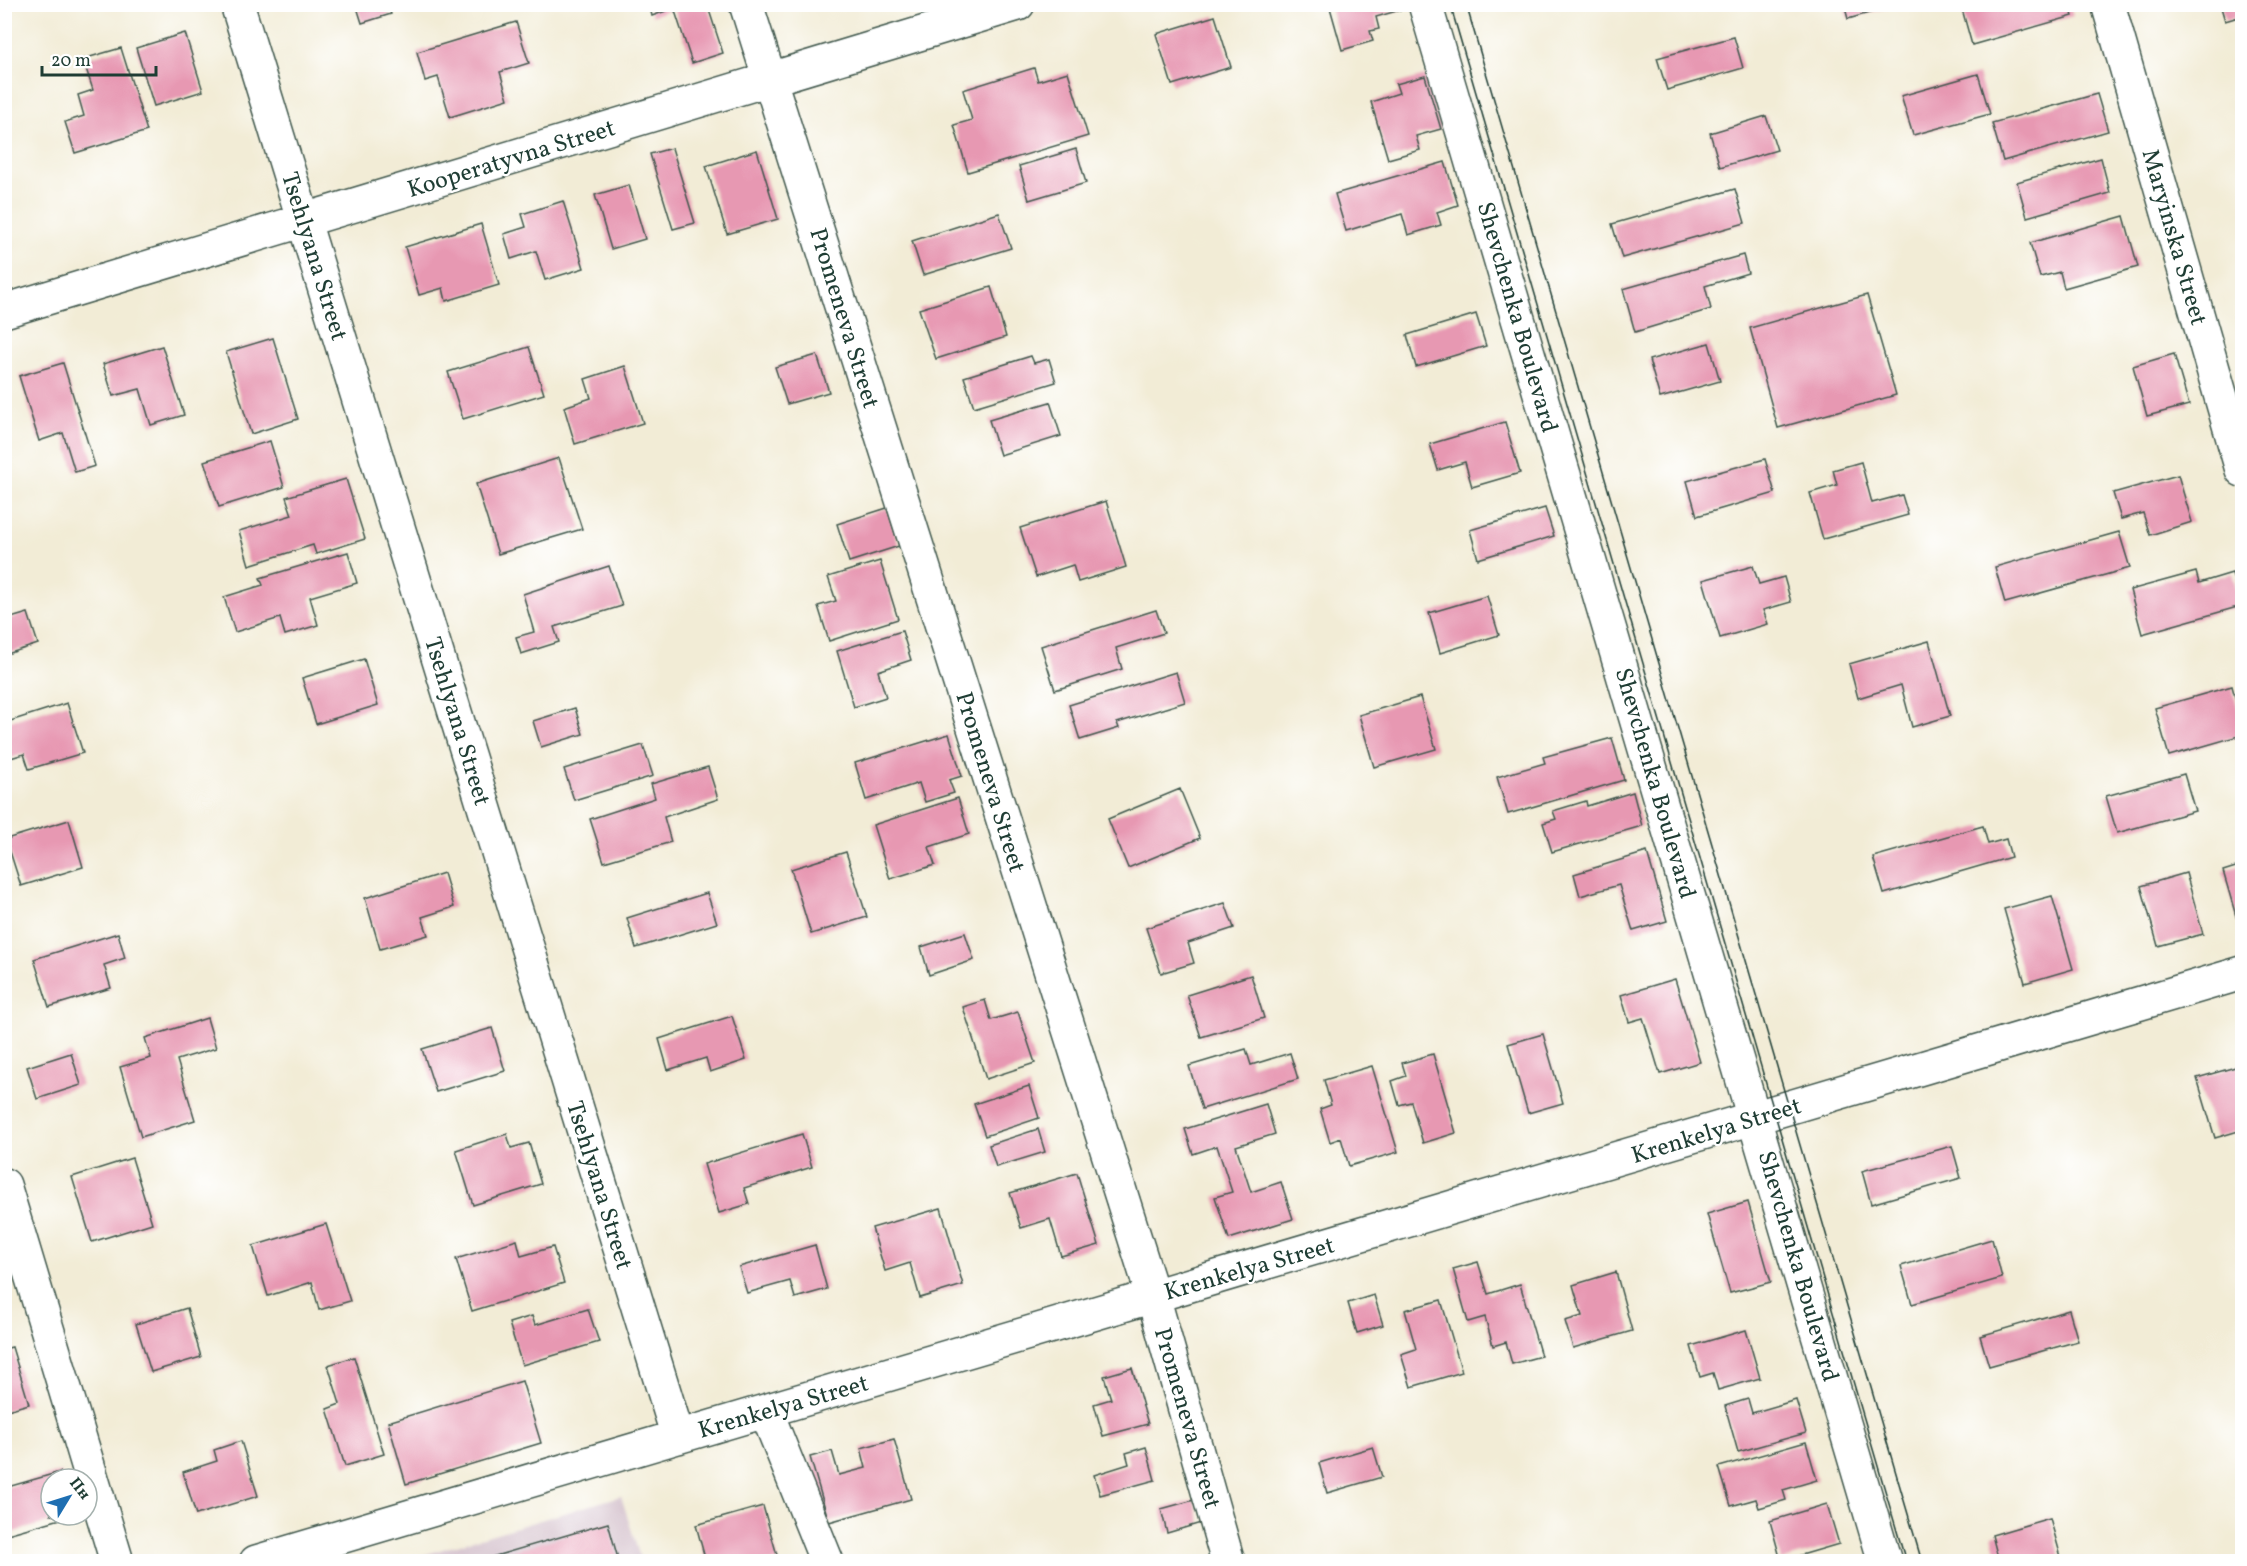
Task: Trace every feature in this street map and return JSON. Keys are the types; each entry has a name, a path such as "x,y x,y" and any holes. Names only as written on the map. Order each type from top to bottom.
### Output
{"street":[{"name":"Tsehlyana Street","path":"237,4 678,1437"},
{"name":"Promeneva Street","path":"746,4 1153,1296 1228,1562"},
{"name":"Kooperatyvna Street","path":"4,311 1018,4"},
{"name":"Shevchenka Boulevard","path":"1425,4 1885,1562"},
{"name":"Maryinska Street","path":"2108,4 2242,470"},
{"name":"Krenkelya Street","path":"256,1562 2242,973"},
{"path":"4,1185 117,1562"},
{"path":"766,1411 827,1562"}],"shaded area":[{"path":"621,1496 641,1561 400,1562"}],"building":[{"path":"356,4 387,4 391,14 362,23"},
{"path":"649,4 707,4 723,53 692,63 674,8 652,16"},
{"path":"1329,4 1398,4 1400,10 1376,17 1379,29 1370,31 1373,41 1342,50"},
{"path":"1844,4 1897,4 1897,5 1848,19"},
{"path":"1978,4 2069,4 2073,16 1972,45 1962,9"},
{"path":"2220,4 2242,4 2242,16 2225,21"},
{"path":"1215,16 1231,67 1172,85 1156,34"},
{"path":"516,22 529,63 500,72 508,99 450,117 438,77 425,81 417,52"},
{"path":"185,33 203,91 154,106 136,48"},
{"path":"1734,37 1743,68 1667,90 1657,58"},
{"path":"121,48 147,131 75,153 65,122 84,116 78,95 93,90 83,59"},
{"path":"1034,68 1038,81 1068,72 1088,136 968,172 954,125 972,120 963,90"},
{"path":"1978,74 1990,114 1913,135 1901,96"},
{"path":"1425,76 1441,129 1416,136 1420,150 1388,159 1371,102 1399,93 1396,84"},
{"path":"2097,94 2108,131 2003,161 1992,123"},
{"path":"1766,116 1777,150 1720,167 1710,133"},
{"path":"672,148 695,223 673,229 650,154"},
{"path":"1076,149 1086,183 1029,200 1019,166"},
{"path":"757,150 778,219 727,234 706,166"},
{"path":"2101,158 2110,193 2027,217 2017,182"},
{"path":"1445,162 1458,205 1437,212 1441,225 1408,235 1402,214 1346,231 1335,194"},
{"path":"629,185 645,239 611,249 595,195"},
{"path":"1735,189 1745,223 1622,258 1612,224"},
{"path":"563,201 584,268 545,280 536,251 511,259 504,234 526,227 522,214"},
{"path":"999,213 1011,248 923,275 912,241"},
{"path":"2124,216 2138,267 2064,288 2060,272 2040,277 2030,243"},
{"path":"481,224 499,285 446,301 443,288 419,295 405,247"},
{"path":"1743,255 1748,273 1705,286 1711,309 1635,332 1623,289"},
{"path":"991,287 1006,337 936,359 919,309"},
{"path":"1867,295 1896,395 1778,428 1750,328"},
{"path":"1476,314 1486,346 1416,367 1407,335"},
{"path":"273,338 298,419 251,434 226,352"},
{"path":"1709,343 1720,381 1660,398 1649,360"},
{"path":"162,346 184,415 151,425 140,389 113,396 103,364"},
{"path":"529,347 544,394 463,419 448,372"},
{"path":"2174,354 2189,405 2147,416 2133,366"},
{"path":"817,355 829,392 787,404 775,367"},
{"path":"1031,356 1034,363 1049,359 1056,382 974,407 964,377"},
{"path":"63,363 95,466 75,472 63,433 39,441 19,376"},
{"path":"625,366 643,423 575,444 564,407 591,398 585,379"},
{"path":"1050,402 1061,436 1000,455 989,420"},
{"path":"1505,422 1520,473 1472,487 1465,462 1438,470 1430,444"},
{"path":"270,441 284,487 219,507 204,461"},
{"path":"559,458 582,529 498,554 476,484"},
{"path":"1765,459 1775,493 1697,516 1687,481"},
{"path":"1861,462 1872,503 1902,495 1908,515 1823,539 1810,493 1837,485 1833,470"},
{"path":"2178,475 2192,522 2150,535 2143,513 2121,519 2113,493"},
{"path":"346,479 365,539 316,554 313,545 249,565 239,531 292,515 286,497"},
{"path":"1106,501 1126,567 1078,582 1073,565 1036,577 1020,528"},
{"path":"887,508 899,546 849,562 837,524"},
{"path":"1545,508 1554,536 1478,559 1470,530"},
{"path":"2119,532 2130,568 2005,603 1995,567"},
{"path":"348,552 357,583 310,597 318,625 285,635 280,618 235,632 224,597 263,585 260,578"},
{"path":"880,561 898,619 829,641 818,606 836,601 828,577"},
{"path":"609,566 622,606 554,627 559,642 521,654 516,637 534,632 523,594"},
{"path":"1753,566 1759,584 1784,577 1791,602 1763,610 1768,624 1720,638 1703,580"},
{"path":"2196,572 2199,583 2232,573 2241,606 2142,634 2130,590"},
{"path":"1487,596 1499,635 1440,653 1429,613"},
{"path":"1156,610 1164,633 1116,648 1122,669 1055,690 1041,646"},
{"path":"28,613 38,644 4,655 4,620"},
{"path":"902,631 911,660 878,671 886,697 854,707 837,651"},
{"path":"1929,641 1950,716 1912,727 1901,685 1858,698 1849,664"},
{"path":"364,659 378,705 316,724 302,678"},
{"path":"1176,672 1185,702 1117,723 1119,728 1080,740 1069,705"},
{"path":"2232,686 2242,723 2242,735 2169,756 2155,708"},
{"path":"1420,697 1436,749 1374,767 1359,715"},
{"path":"67,703 83,753 29,769 24,754 4,760 4,723"},
{"path":"575,708 583,734 541,747 533,721"},
{"path":"949,734 962,776 949,780 954,793 925,802 919,783 866,800 855,763"},
{"path":"1612,738 1624,780 1508,814 1497,777 1545,763 1543,757"},
{"path":"643,745 653,776 574,800 564,769"},
{"path":"708,767 718,799 664,817 671,842 604,862 590,819 655,798 651,784"},
{"path":"2184,774 2195,811 2117,833 2106,796"},
{"path":"1180,789 1200,838 1128,868 1108,819"},
{"path":"1633,792 1642,826 1552,852 1543,823 1556,819 1553,811 1586,801 1587,806"},
{"path":"958,798 969,834 929,847 935,865 890,879 873,825"},
{"path":"69,820 83,867 21,886 6,839"},
{"path":"1983,826 1988,844 2006,839 2011,857 1884,894 1873,857"},
{"path":"846,852 867,917 811,934 791,869"},
{"path":"1647,852 1667,921 1633,931 1619,885 1580,896 1574,874"},
{"path":"2242,865 2242,937 2223,871"},
{"path":"444,873 454,907 422,917 428,935 380,949 365,898"},
{"path":"2186,873 2203,934 2158,946 2141,886"},
{"path":"707,893 717,923 636,948 627,918"},
{"path":"2052,896 2073,969 2025,983 2004,909"},
{"path":"1225,903 1234,928 1188,943 1194,963 1161,973 1146,928"},
{"path":"118,933 125,958 104,965 111,988 49,1007 34,959"},
{"path":"965,933 974,960 929,975 921,947"},
{"path":"1251,975 1264,1018 1201,1037 1187,995"},
{"path":"1675,979 1700,1062 1660,1074 1643,1018 1629,1022 1621,995"},
{"path":"985,1000 991,1020 1018,1012 1035,1063 986,1079 963,1007"},
{"path":"732,1016 746,1060 710,1072 706,1058 668,1070 659,1039"},
{"path":"207,1018 216,1048 177,1060 195,1120 141,1137 120,1067 151,1058 145,1038"},
{"path":"492,1028 505,1071 436,1092 422,1049"},
{"path":"1543,1034 1563,1103 1528,1113 1508,1044"},
{"path":"1246,1049 1251,1065 1290,1053 1298,1079 1202,1109 1189,1066"},
{"path":"71,1053 81,1085 37,1099 27,1067"},
{"path":"1433,1054 1456,1133 1423,1143 1411,1102 1399,1105 1392,1081 1406,1076 1402,1063"},
{"path":"1372,1066 1398,1152 1349,1166 1341,1138 1330,1142 1320,1109 1331,1105 1324,1080"},
{"path":"2239,1066 2242,1079 2242,1130 2215,1138 2197,1078"},
{"path":"1029,1086 1039,1118 985,1136 974,1104"},
{"path":"1266,1104 1275,1134 1236,1146 1251,1192 1281,1182 1293,1219 1229,1239 1215,1197 1232,1192 1217,1146 1193,1154 1185,1129"},
{"path":"1038,1129 1045,1152 996,1167 989,1145"},
{"path":"507,1134 511,1148 529,1143 541,1184 473,1205 456,1150"},
{"path":"802,1134 812,1167 744,1188 749,1204 719,1213 704,1164"},
{"path":"1952,1146 1961,1178 1871,1204 1862,1171"},
{"path":"132,1158 152,1223 92,1242 72,1177"},
{"path":"1077,1173 1099,1245 1061,1256 1050,1219 1021,1228 1010,1193"},
{"path":"1748,1202 1771,1282 1730,1293 1707,1214"},
{"path":"941,1208 963,1285 920,1298 910,1263 885,1271 872,1228"},
{"path":"326,1224 350,1301 319,1310 312,1282 268,1296 253,1246"},
{"path":"1992,1239 2002,1278 1912,1304 1901,1266"},
{"path":"517,1240 521,1256 553,1247 564,1283 472,1311 456,1259"},
{"path":"815,1245 827,1289 795,1298 790,1281 747,1293 739,1267"},
{"path":"1478,1262 1488,1294 1520,1284 1541,1356 1512,1364 1506,1342 1493,1346 1485,1317 1468,1322 1453,1269"},
{"path":"1616,1272 1632,1331 1573,1348 1565,1321 1582,1316 1573,1285"},
{"path":"1374,1295 1383,1325 1357,1333 1348,1303"},
{"path":"1441,1300 1462,1372 1411,1387 1401,1354 1416,1349 1405,1310"},
{"path":"187,1308 201,1357 151,1372 136,1324"},
{"path":"588,1309 599,1342 522,1365 509,1323 532,1316 535,1325"},
{"path":"2069,1310 2078,1341 1989,1366 1980,1336"},
{"path":"1746,1330 1760,1378 1718,1390 1713,1373 1700,1377 1691,1346"},
{"path":"12,1347 29,1404 4,1411 4,1349"},
{"path":"354,1357 384,1454 345,1466 327,1409 340,1404 328,1365"},
{"path":"1132,1368 1148,1424 1103,1436 1094,1404 1111,1399 1104,1376"},
{"path":"522,1381 541,1443 406,1484 388,1422"},
{"path":"1748,1399 1752,1413 1796,1400 1806,1433 1738,1452 1725,1406"},
{"path":"894,1439 911,1499 829,1522 810,1457 832,1451 839,1475 866,1468 861,1448"},
{"path":"241,1441 258,1496 196,1515 183,1472 217,1461 214,1450"},
{"path":"1806,1442 1817,1480 1783,1490 1786,1500 1759,1508 1756,1499 1731,1506 1719,1467"},
{"path":"1146,1447 1155,1480 1100,1495 1094,1475 1129,1464 1126,1453"},
{"path":"1373,1447 1382,1477 1327,1493 1319,1463"},
{"path":"39,1478 39,1525 4,1535 4,1488"},
{"path":"1194,1500 1201,1523 1167,1533 1161,1509"},
{"path":"1827,1504 1839,1544 1781,1561 1770,1521"},
{"path":"763,1506 779,1562 706,1562 696,1525"},
{"path":"2050,1518 2061,1557 2045,1562 1999,1562 1992,1535"},
{"path":"608,1523 619,1562 478,1561"}],"tram line":[{"path":"1450,4 1906,1562"},
{"path":"1466,4 1922,1562"}]}
